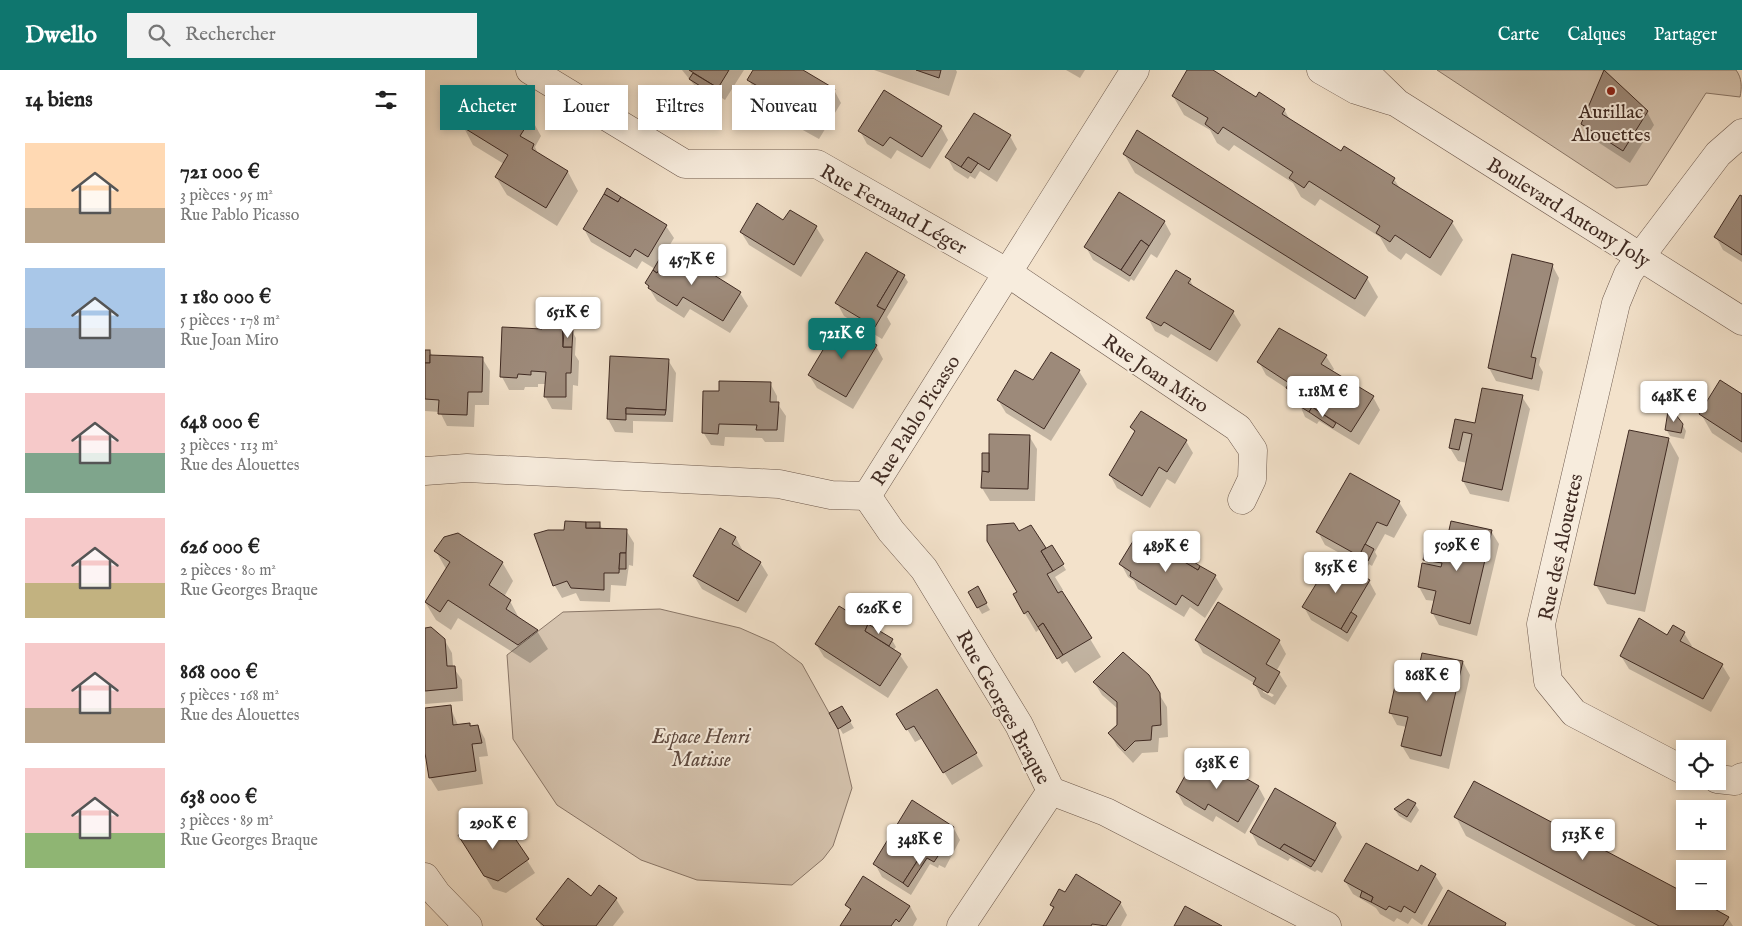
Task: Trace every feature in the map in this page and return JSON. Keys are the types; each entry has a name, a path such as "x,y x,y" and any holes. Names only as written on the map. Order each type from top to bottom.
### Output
{"street":[{"name":"Rue Fernand Léger","path":"531,70 685,164 817,164 1008,273"},
{"name":"Rue Pablo Picasso","path":"425,471 467,468 779,484 831,495 867,496 1008,273 1092,135 1135,70"},
{"name":"Boulevard Antony Joly","path":"1321,70 1356,90 1397,103"},
{"name":"Boulevard Antony Joly","path":"1363,70 1397,103 1742,321"},
{"name":"Rue des Alouettes","path":"1676,766 1574,712 1548,681 1541,624 1616,303 1628,274 1640,257 1719,154 1742,132"},
{"name":"Rue Joan Miro","path":"1008,273 1238,428 1253,450 1252,480 1242,500"},
{"name":"Rue Georges Braque","path":"867,496 891,531 924,569 1019,725 1051,791 1107,812 1327,926"},
{"path":"1726,780 1735,781 1742,777"},
{"path":"961,926 1051,791"},
{"path":"425,877 437,894 468,926"}],"green space":[{"path":"1437,70 1736,70 1740,79 1741,90 1740,97 1706,93 1647,185 1616,188"},
{"name":"Espace Henri Matisse","path":"660,609 740,628 774,643 802,664 838,729 852,788 833,846 823,859 792,885 697,880 641,860 557,805 513,739 507,655 563,612"}],"building":[{"path":"689,70 729,70 720,85 713,85"},
{"path":"753,70 803,70 828,85 756,85 747,80"},
{"path":"916,70 941,70 939,78"},
{"path":"1187,70 1213,70 1256,97 1259,92 1285,109 1282,114 1341,151 1344,146 1395,178 1392,183 1453,221 1430,258 1395,235 1390,242 1376,233 1380,226 1309,181 1304,188 1289,178 1293,172 1223,127 1218,134 1205,124 1208,118 1172,96"},
{"name":"Aurillac Alouettes","path":"1604,70 1648,111 1623,151 1581,124"},
{"path":"693,73 713,85 699,85 689,79"},
{"path":"884,90 942,126 922,157 890,137 883,146 858,131"},
{"path":"974,113 1011,135 989,170 968,157 961,167 945,157"},
{"path":"467,130 524,130 520,136 534,144 532,149 568,171 546,208 495,177 508,155"},
{"path":"1137,130 1368,277 1355,299 1123,154"},
{"path":"968,157 978,163 971,173 961,167"},
{"path":"607,188 621,197 618,202 604,194"},
{"path":"1119,192 1165,221 1149,246 1141,240 1121,270 1084,247"},
{"path":"604,194 618,202 621,197 667,225 648,257 635,249 630,257 583,229"},
{"path":"1740,195 1742,196 1742,255 1714,237"},
{"path":"757,203 783,220 790,210 817,226 794,265 740,232"},
{"path":"1141,240 1149,246 1130,276 1121,270"},
{"path":"671,248 741,292 723,321 683,297 677,306 648,288 649,286 645,283 653,270 657,273"},
{"path":"664,251 668,254 657,273 653,270"},
{"path":"866,252 898,271 877,306 885,310 875,327 835,303"},
{"path":"1512,254 1553,264 1531,357 1536,358 1532,379 1488,368"},
{"path":"1176,270 1191,279 1188,283 1234,311 1210,350 1164,322 1161,326 1146,318"},
{"path":"898,271 905,275 885,310 877,306"},
{"path":"543,315 562,315 563,347 572,347 571,373 566,373 566,397 544,397 546,372 531,371 531,375 518,374 517,378 500,377 502,327 542,329"},
{"path":"839,323 877,345 846,397 808,375"},
{"path":"1279,328 1327,355 1321,364 1374,396 1351,432 1312,407 1309,412 1296,404 1301,397 1286,388 1289,383 1257,362"},
{"path":"564,330 573,330 572,347 563,347"},
{"path":"425,350 430,350 430,363 425,363"},
{"path":"1051,352 1080,370 1044,429 997,400 1015,370 1033,380"},
{"path":"430,355 483,357 482,392 468,392 467,415 438,414 439,400 425,399 425,363 430,363"},
{"path":"610,356 669,359 666,410 626,408 626,420 607,419"},
{"path":"1720,380 1742,394 1742,442 1699,414"},
{"path":"719,381 771,382 770,402 779,402 777,430 756,430 757,425 719,424 718,434 702,433 703,391 719,391"},
{"path":"1482,388 1523,395 1502,490 1462,481 1472,434 1463,432 1459,450 1449,448 1455,419 1475,423"},
{"path":"1312,407 1336,423 1333,428 1309,412"},
{"path":"626,408 666,410 665,415 626,414"},
{"path":"1141,411 1187,440 1167,472 1159,467 1142,496 1109,475 1135,431 1130,427"},
{"path":"1668,411 1673,411 1683,424 1681,433 1665,430"},
{"path":"1629,430 1669,438 1635,594 1594,585"},
{"path":"989,434 1030,435 1028,489 981,488 982,471 989,472"},
{"path":"982,453 989,453 989,472 982,471"},
{"path":"1350,473 1400,501 1387,526 1377,522 1359,556 1316,532"},
{"path":"565,521 586,522 586,528 627,529 626,553 620,553 619,573 604,573 604,590 571,588 567,581 553,586 534,534 548,530 564,530"},
{"path":"1451,521 1492,530 1470,624 1431,613 1436,591 1418,587 1422,563 1441,567 1442,563 1423,560 1425,549 1444,553"},
{"path":"586,522 600,522 600,528 586,528"},
{"path":"1014,523 1019,531 1031,525 1046,548 1041,551 1053,571 1047,574 1058,593 1062,591 1092,638 1063,655 1043,623 1038,627 1028,611 1024,614 1013,594 1017,592 987,541 987,525"},
{"path":"720,528 736,537 732,544 761,562 738,601 693,576"},
{"path":"458,533 503,562 489,585 511,600 506,609 538,630 518,645 448,600 440,612 425,602 450,562 434,551 444,537"},
{"path":"1135,538 1148,546 1151,540 1198,570 1200,566 1216,575 1198,606 1182,595 1176,605 1130,576 1131,572 1119,564"},
{"path":"1365,544 1374,549 1368,561 1359,556"},
{"path":"1052,545 1064,564 1053,571 1041,551"},
{"path":"1179,552 1200,566 1198,570 1176,557"},
{"path":"620,553 626,553 626,569 619,569"},
{"path":"1332,558 1370,580 1341,629 1302,607"},
{"path":"978,586 987,603 977,608 968,592"},
{"path":"1218,602 1280,640 1266,664 1280,672 1268,693 1253,684 1256,678 1195,640"},
{"path":"839,606 868,624 865,631 901,654 880,686 815,644"},
{"path":"1351,612 1357,616 1347,633 1341,629"},
{"path":"1639,618 1667,635 1673,625 1685,632 1680,641 1723,664 1703,699 1620,656"},
{"path":"1043,623 1063,655 1057,659 1038,627"},
{"path":"868,624 893,639 889,646 865,631"},
{"path":"431,627 445,639 447,666 455,666 457,688 425,691 425,628"},
{"path":"1123,652 1149,675 1160,693 1161,725 1152,726 1151,740 1135,741 1125,751 1108,733 1117,725 1117,702 1093,682"},
{"path":"1422,653 1463,661 1441,756 1401,746 1408,717 1389,713 1398,672 1417,676"},
{"path":"937,689 977,753 943,773 914,726 906,730 896,714"},
{"path":"451,705 453,725 470,723 470,726 478,725 482,743 472,744 476,771 429,778 425,753 425,708"},
{"path":"842,706 851,721 838,729 829,713"},
{"path":"1195,758 1224,775 1228,768 1259,786 1238,822 1208,804 1205,810 1176,792"},
{"path":"1474,781 1676,888 1676,910 1716,910 1729,917 1723,926 1659,926 1454,817"},
{"path":"1275,788 1336,823 1315,861 1284,844 1280,849 1250,832"},
{"path":"1408,799 1416,803 1407,817 1394,809"},
{"path":"912,800 954,827 938,856 925,849 903,883 873,864"},
{"path":"485,817 497,834 501,831 514,837 529,859 498,881 484,876 458,835"},
{"path":"1366,843 1418,871 1421,865 1436,874 1415,913 1404,906 1401,912 1389,906 1386,910 1371,902 1373,897 1344,881"},
{"path":"1284,844 1315,861 1311,867 1280,849"},
{"path":"925,849 938,856 934,862 927,858 908,887 903,883"},
{"path":"1076,874 1121,902 1106,926 1092,924 1091,926 1043,926 1054,907 1050,905 1059,889 1065,892"},
{"path":"863,876 910,906 899,922 896,919 891,926 840,926 851,909 845,905"},
{"path":"568,878 591,896 599,885 617,898 596,926 544,926 536,919"},
{"path":"1448,890 1506,923 1505,926 1428,926"},
{"path":"1362,891 1373,897 1371,902 1360,897"},
{"path":"1185,906 1222,926 1174,926"}],"place":[{"name":"Aurillac Alouettes","path":"1611,91"}]}
